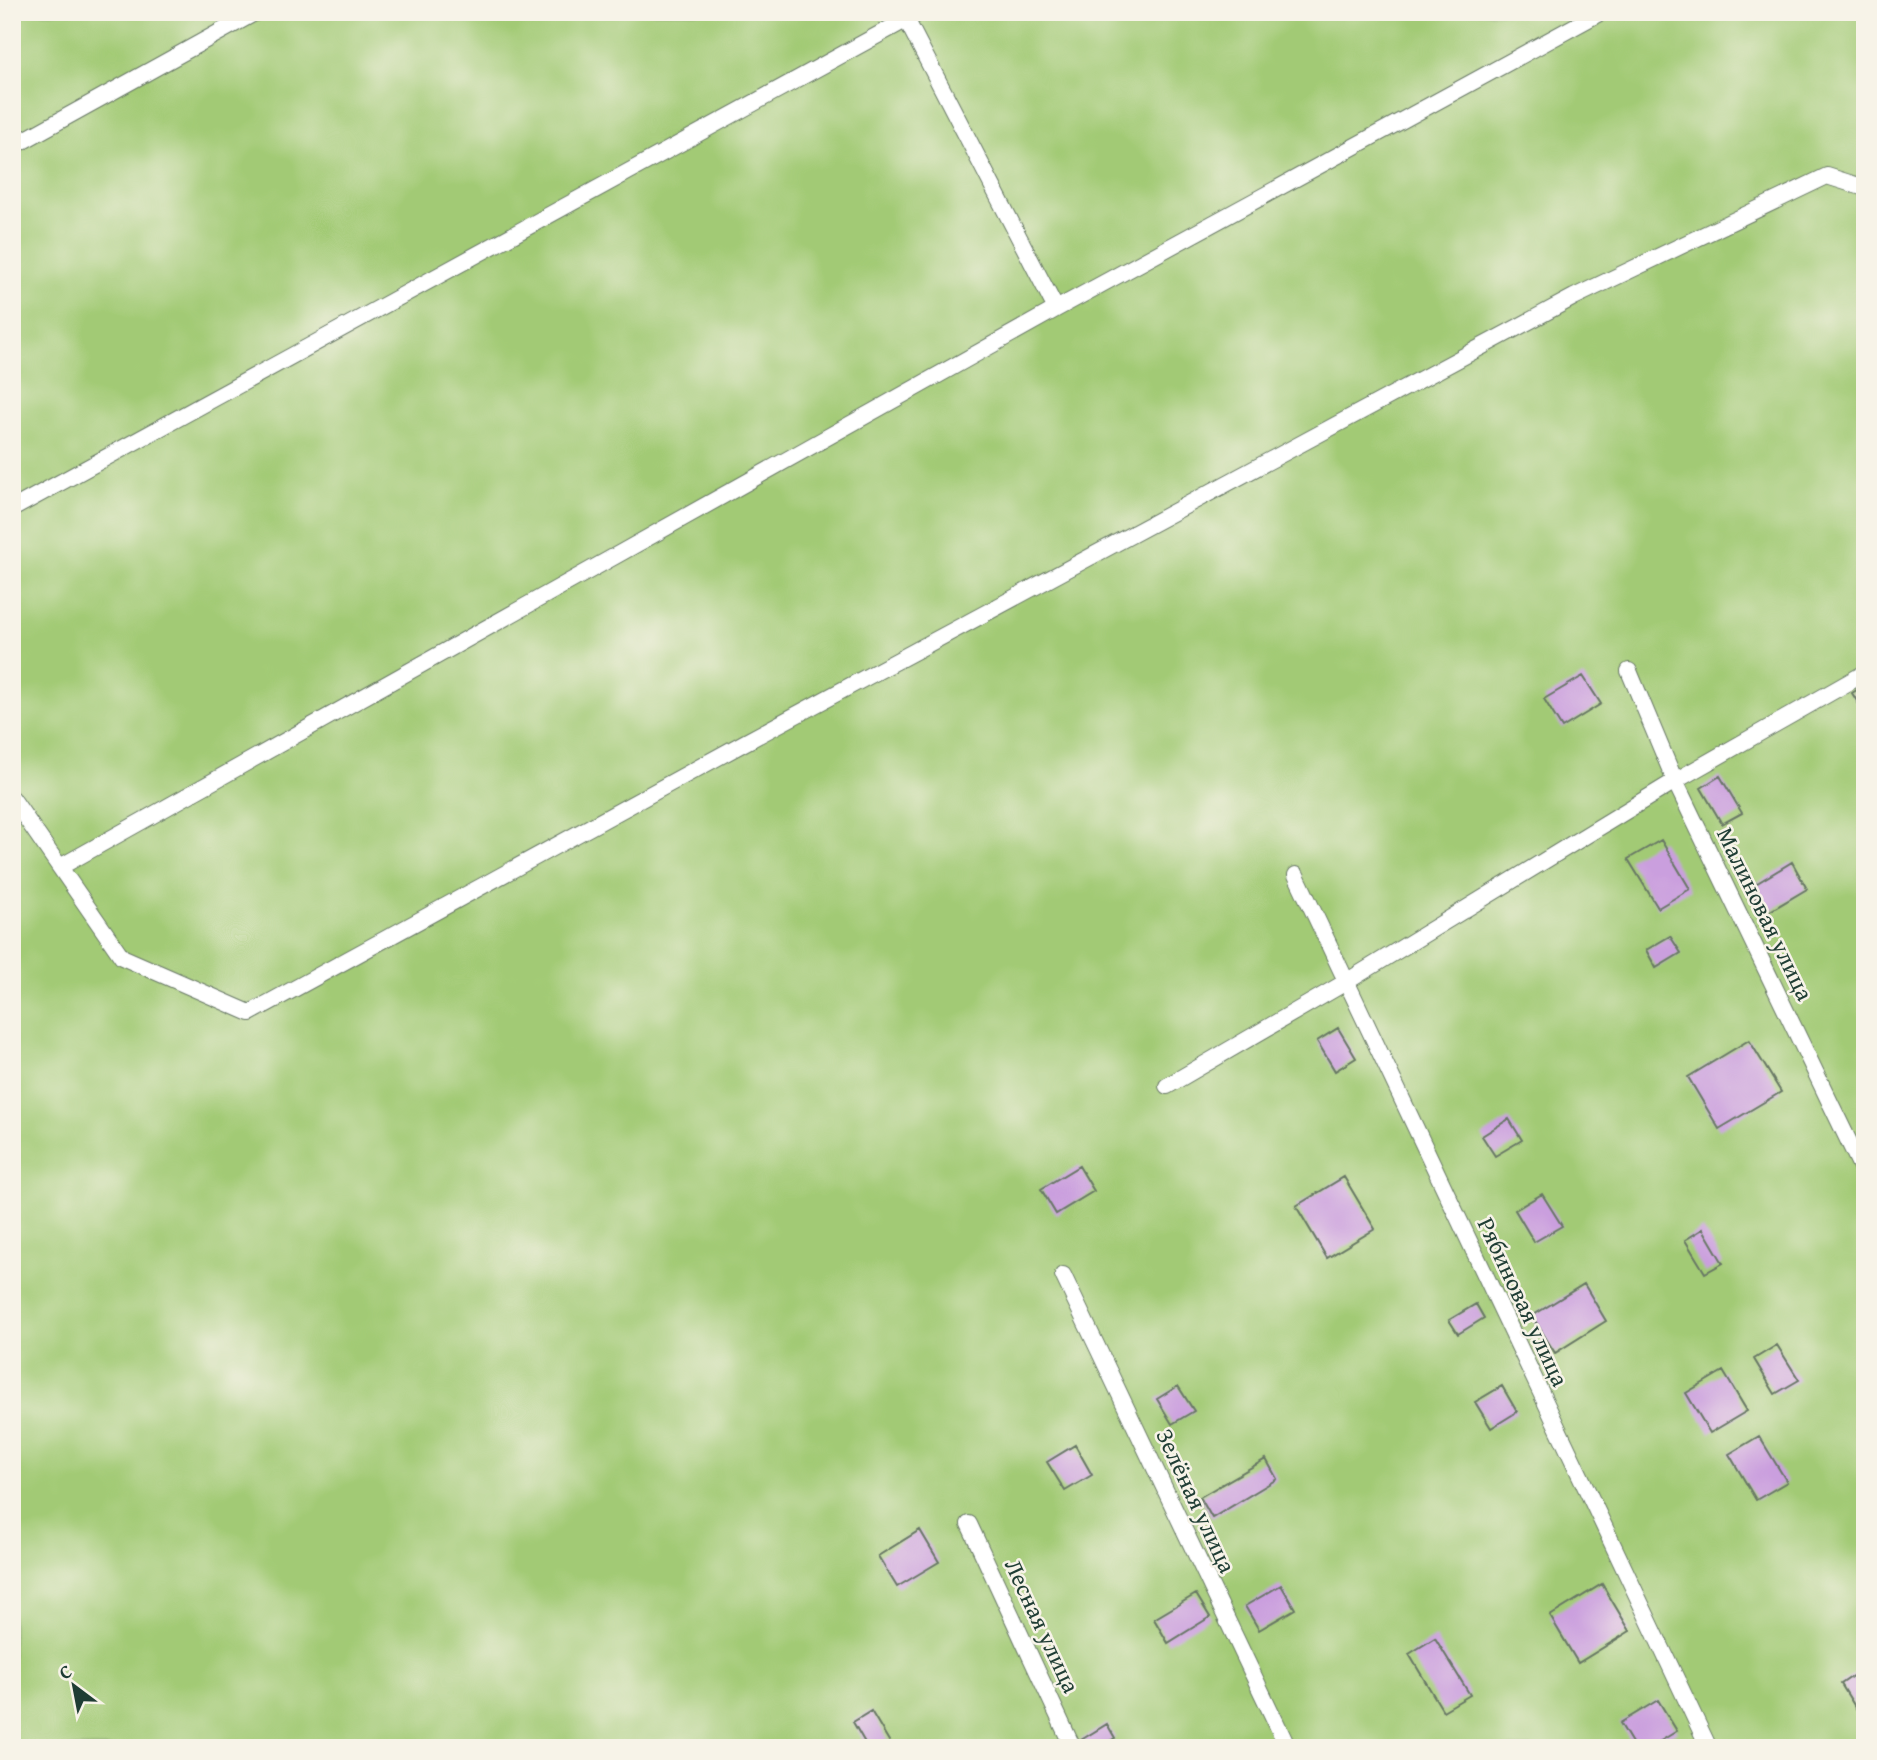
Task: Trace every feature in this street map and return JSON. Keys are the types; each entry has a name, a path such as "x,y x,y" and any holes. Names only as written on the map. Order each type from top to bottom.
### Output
{"lane":[{"path":"12,146 256,12"},
{"path":"60,867 1056,309 1601,12"},
{"path":"12,509 910,15 1056,309"},
{"path":"12,798 122,957 250,1013 755,737 1574,297 1827,176 1865,188"},
{"name":"Малиновая улица","path":"1629,671 1675,781 1865,1175"},
{"path":"1167,1086 1346,982 1675,781 1865,673"},
{"name":"Рябиновая улица","path":"1296,875 1709,1748"},
{"name":"Зелёная улица","path":"1063,1275 1288,1748"},
{"name":"Лесная улица","path":"970,1524 1073,1748"}],"green space":[{"path":"12,12 1865,12 1865,1748 12,1748"}],"building":[{"path":"1583,676 1601,704 1562,728 1544,699"},
{"path":"1865,685 1865,714 1852,693"},
{"path":"1720,776 1742,813 1722,824 1701,788"},
{"path":"1661,840 1690,889 1658,908 1628,859"},
{"path":"1792,862 1807,889 1765,914 1749,888"},
{"path":"1670,936 1681,953 1656,968 1646,950"},
{"path":"1338,1028 1356,1058 1335,1071 1317,1041"},
{"path":"1749,1040 1781,1092 1719,1129 1688,1077"},
{"path":"1509,1119 1522,1140 1495,1156 1482,1136"},
{"path":"1079,1166 1094,1191 1056,1214 1041,1189"},
{"path":"1344,1177 1375,1229 1327,1258 1296,1206"},
{"path":"1542,1194 1562,1226 1534,1242 1515,1210"},
{"path":"1703,1229 1723,1263 1705,1273 1685,1240"},
{"path":"1584,1284 1606,1321 1555,1353 1532,1316"},
{"path":"1476,1304 1484,1318 1458,1334 1449,1320"},
{"path":"1777,1345 1799,1380 1775,1394 1754,1359"},
{"path":"1723,1371 1747,1411 1710,1433 1686,1393"},
{"path":"1178,1386 1194,1411 1172,1424 1157,1399"},
{"path":"1502,1386 1517,1412 1491,1428 1475,1402"},
{"path":"1759,1436 1787,1482 1756,1500 1729,1454"},
{"path":"1075,1445 1092,1475 1065,1491 1047,1462"},
{"path":"1266,1459 1277,1479 1212,1518 1200,1497"},
{"path":"920,1530 939,1562 897,1587 878,1556"},
{"path":"1602,1584 1630,1631 1578,1663 1550,1616"},
{"path":"1281,1585 1295,1609 1259,1630 1245,1606"},
{"path":"1196,1594 1210,1617 1168,1643 1154,1619"},
{"path":"1435,1638 1470,1695 1443,1711 1409,1654"},
{"path":"1863,1669 1865,1672 1865,1723 1841,1684"},
{"path":"1658,1700 1677,1731 1649,1748 1635,1748 1620,1723"},
{"path":"871,1711 892,1746 889,1748 868,1748 853,1722"},
{"path":"1107,1724 1115,1738 1099,1748 1085,1748 1081,1740"}]}
